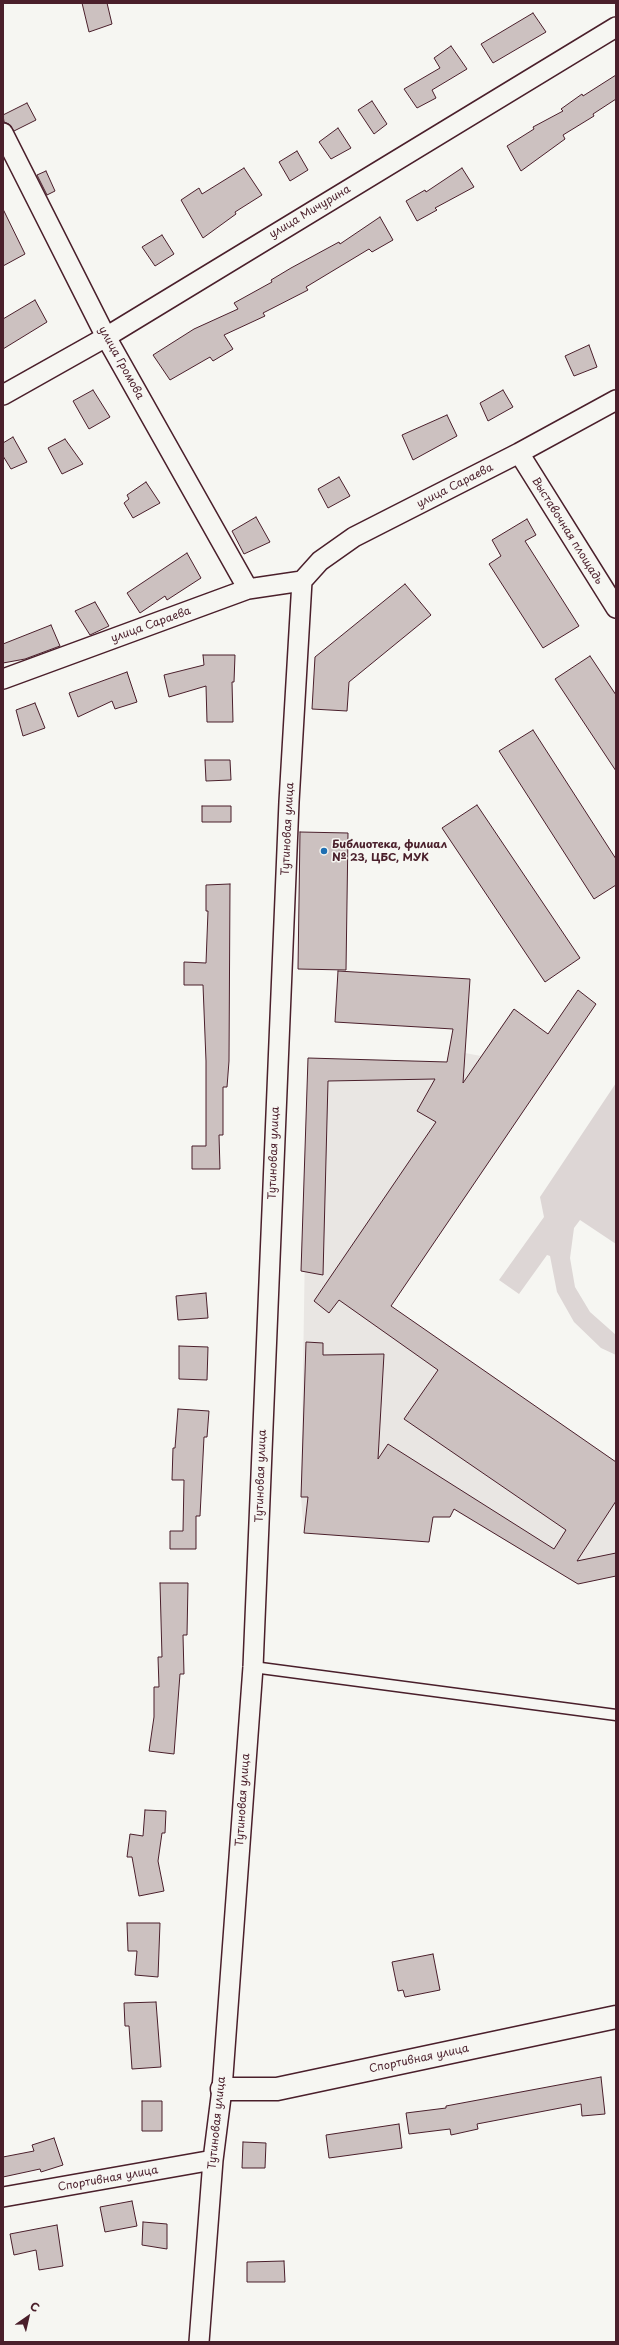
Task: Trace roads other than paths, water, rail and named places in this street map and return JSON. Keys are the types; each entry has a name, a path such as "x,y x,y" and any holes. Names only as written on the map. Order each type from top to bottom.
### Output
{"street":[{"name":"улица Мичурина","path":"3,395 106,336 616,27"},
{"name":"улица Громова","path":"3,133 106,336 248,589"},
{"name":"улица Сараева","path":"3,679 248,589 302,581 320,560 354,537 519,453 616,400"},
{"name":"Выставочная площадь","path":"519,453 616,608"},
{"name":"Тутиновая улица","path":"199,2342 213,2160 222,2089 253,1667 289,802 302,581"},
{"name":"Спортивная улица","path":"222,2089 277,2089 616,2017"},
{"name":"Спортивная улица","path":"3,2197 213,2160"}],"lane":[{"path":"253,1667 616,1715"}],"place":[{"name":"Библиотека, филиал № 23, ЦБС, МУК","path":"324,851"}]}
